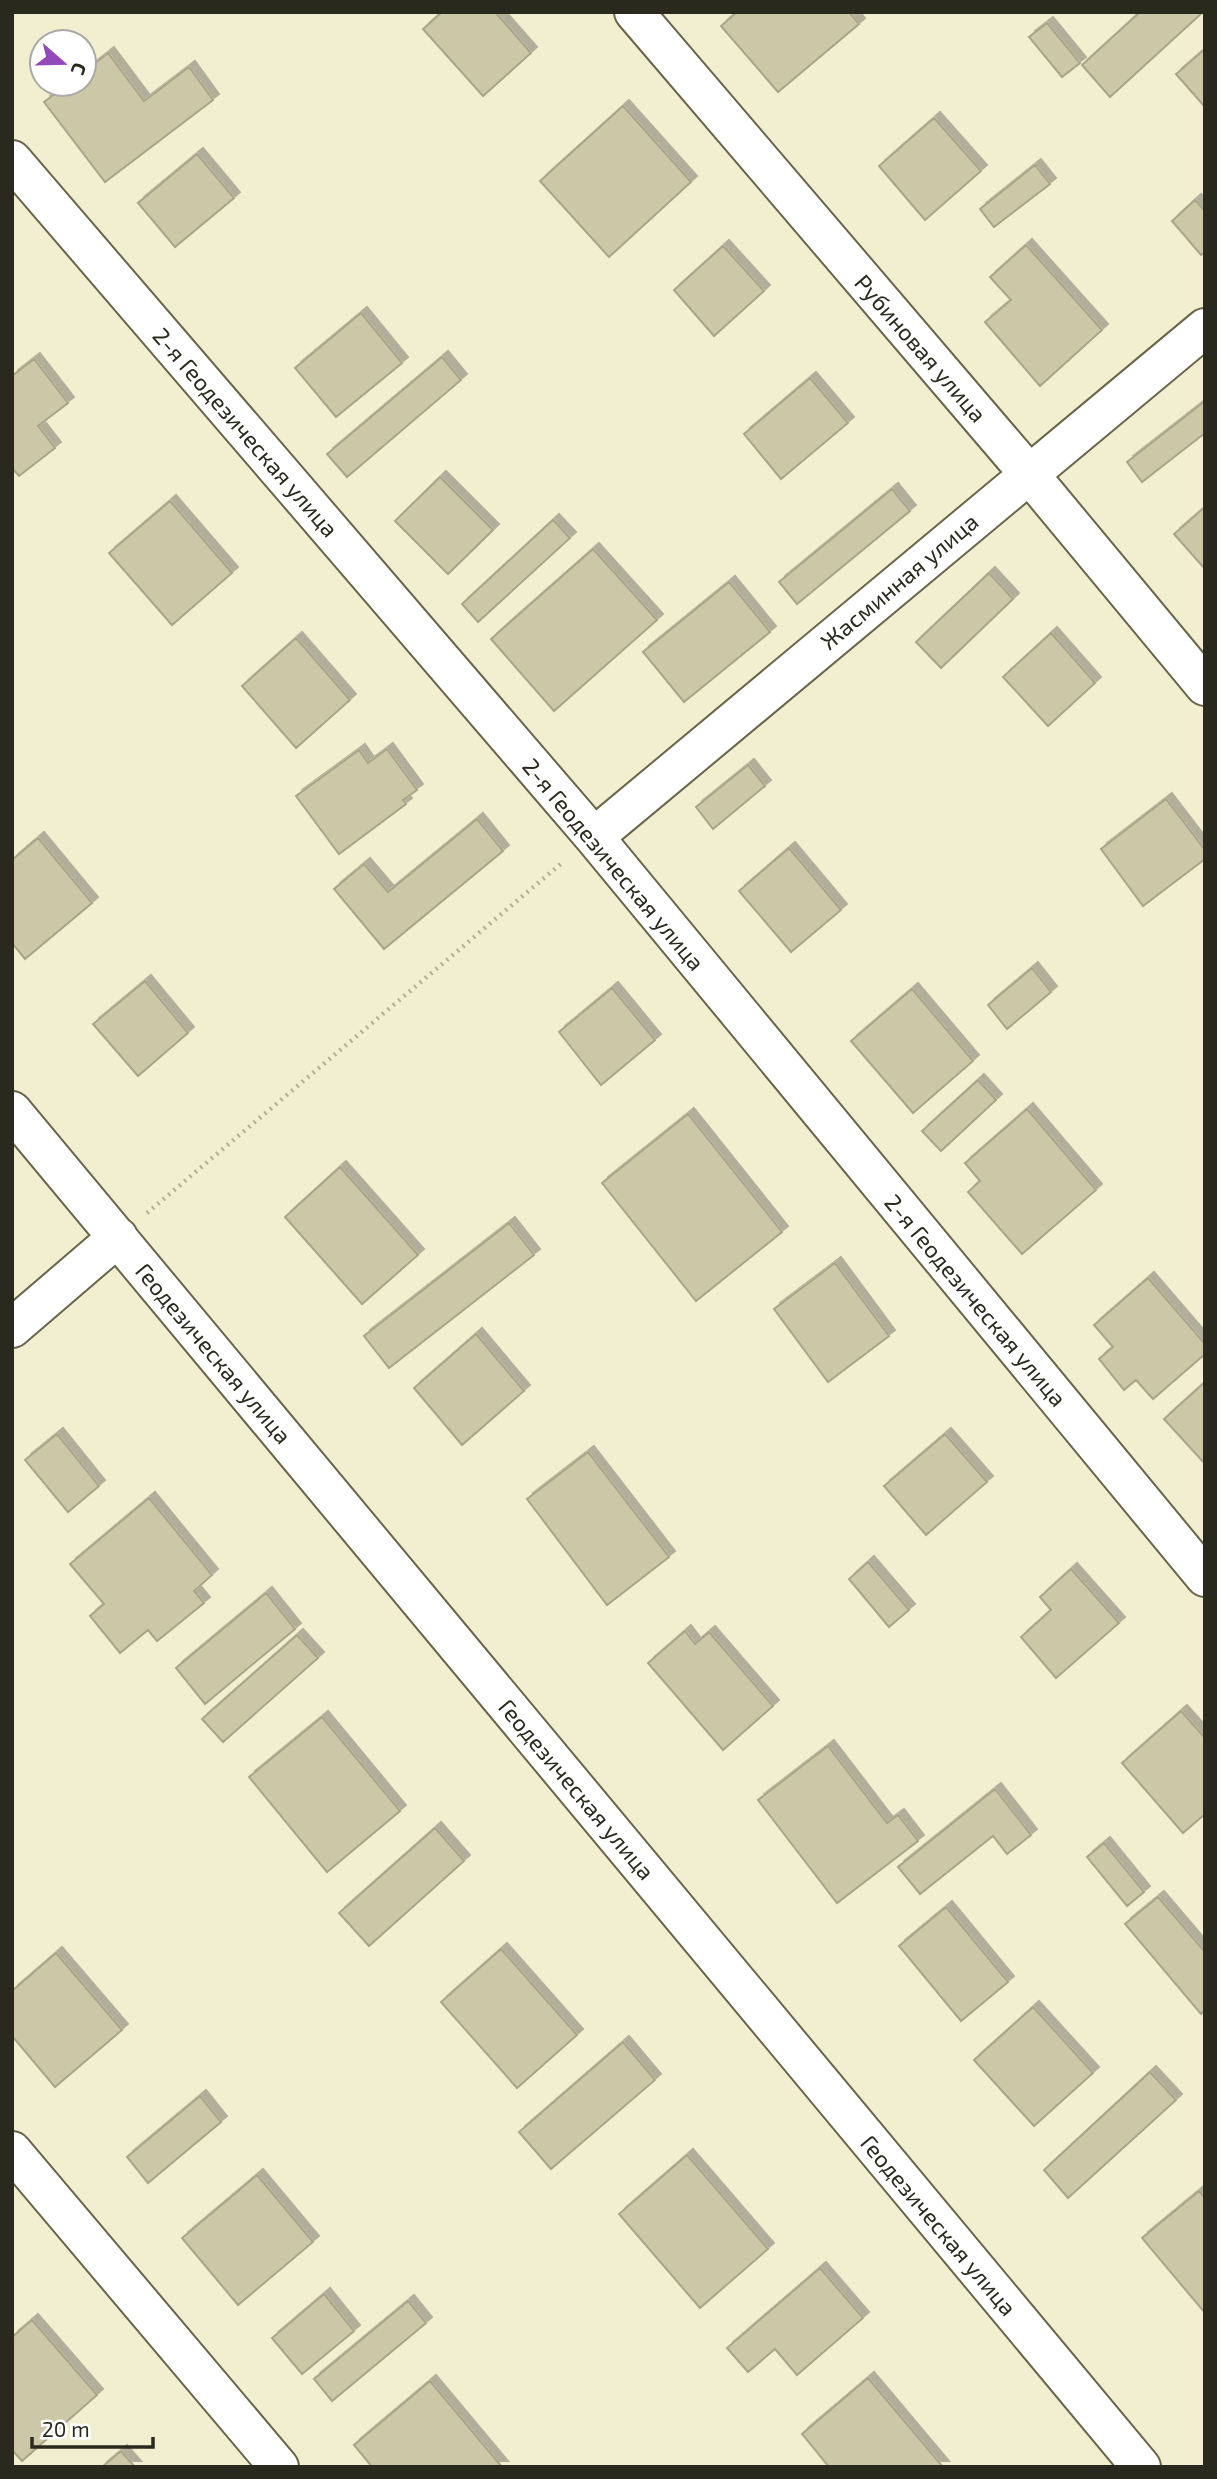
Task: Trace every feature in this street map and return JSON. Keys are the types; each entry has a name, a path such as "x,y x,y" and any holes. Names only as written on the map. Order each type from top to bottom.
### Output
{"street":[{"name":"Рубиновая улица","path":"634,12 1029,474 1205,686"},
{"name":"2-я Геодезическая улица","path":"12,160 594,836 1205,1577"},
{"name":"Жасминная улица","path":"594,836 1205,328"},
{"name":"Геодезическая улица","path":"12,1111 1141,2467"},
{"path":"12,1328 118,1237"},
{"path":"12,2151 279,2467"}],"path":[{"path":"118,1237 594,836"}],"building":[{"path":"442,12 495,12 531,53 483,96 423,29"},
{"path":"737,12 849,12 859,24 778,92 721,26"},
{"path":"1140,12 1203,12 1110,97 1082,65"},
{"path":"1047,23 1080,63 1062,77 1029,37"},
{"path":"1205,49 1205,107 1176,74"},
{"path":"108,53 144,101 189,67 213,100 105,182 44,102 49,98 98,98 98,61"},
{"path":"623,106 691,182 609,257 540,181"},
{"path":"934,118 981,171 925,220 879,166"},
{"path":"197,154 234,198 175,247 138,203"},
{"path":"1035,165 1050,184 994,227 980,209"},
{"path":"1195,200 1205,211 1205,252 1201,255 1172,221"},
{"path":"1026,245 1102,330 1040,386 985,322 1011,300 990,277"},
{"path":"723,246 764,291 714,336 674,290"},
{"path":"361,313 402,363 336,417 295,368"},
{"path":"442,357 461,380 347,477 327,454"},
{"path":"34,359 68,403 38,426 55,448 19,476 12,468 12,376"},
{"path":"810,378 848,423 781,479 744,434"},
{"path":"1205,401 1205,433 1142,482 1127,462"},
{"path":"440,477 493,530 448,574 395,521"},
{"path":"892,489 910,511 797,604 779,582"},
{"path":"170,501 232,573 172,625 109,553"},
{"path":"1205,507 1205,569 1174,534"},
{"path":"553,520 570,538 478,622 462,604"},
{"path":"593,549 657,620 554,711 491,639"},
{"path":"989,573 1013,599 941,668 916,642"},
{"path":"729,582 770,632 684,702 643,652"},
{"path":"1051,633 1095,683 1048,726 1003,677"},
{"path":"296,638 350,700 296,748 242,686"},
{"path":"387,749 417,790 403,800 406,804 339,854 296,796 359,750 368,763"},
{"path":"748,765 765,786 713,829 696,807"},
{"path":"1166,799 1205,850 1205,859 1143,906 1101,849"},
{"path":"477,819 503,851 384,949 334,889 364,864 388,892"},
{"path":"38,838 92,903 25,959 12,943 12,860"},
{"path":"789,848 841,910 791,952 739,891"},
{"path":"1032,968 1051,992 1007,1029 988,1005"},
{"path":"145,981 188,1033 138,1076 93,1024"},
{"path":"612,988 655,1040 601,1085 559,1032"},
{"path":"912,989 973,1061 913,1113 851,1041"},
{"path":"978,1080 996,1100 941,1151 922,1131"},
{"path":"1027,1109 1096,1190 1022,1254 968,1192 980,1181 965,1163"},
{"path":"688,1114 782,1232 696,1301 602,1183"},
{"path":"340,1167 418,1255 362,1304 285,1217"},
{"path":"509,1223 534,1255 389,1368 364,1336"},
{"path":"835,1263 889,1336 828,1382 774,1309"},
{"path":"1148,1278 1205,1344 1205,1354 1153,1399 1136,1380 1124,1390 1099,1359 1113,1347 1094,1325"},
{"path":"476,1334 524,1391 462,1445 414,1388"},
{"path":"1205,1382 1205,1464 1164,1419"},
{"path":"57,1434 99,1486 68,1512 25,1460"},
{"path":"945,1434 987,1482 926,1535 884,1486"},
{"path":"588,1452 669,1557 607,1605 527,1499"},
{"path":"149,1498 212,1575 194,1591 204,1603 157,1641 148,1630 120,1653 90,1616 104,1604 70,1564"},
{"path":"868,1562 909,1610 889,1627 849,1579"},
{"path":"1071,1569 1119,1623 1056,1678 1021,1637 1051,1610 1040,1597"},
{"path":"266,1593 295,1629 205,1704 176,1668"},
{"path":"685,1631 695,1644 709,1632 773,1706 723,1750 648,1663"},
{"path":"297,1635 318,1658 223,1742 202,1719"},
{"path":"1181,1711 1205,1738 1205,1814 1183,1833 1122,1763"},
{"path":"322,1717 400,1811 327,1872 249,1777"},
{"path":"828,1746 887,1823 898,1815 918,1841 837,1903 758,1800"},
{"path":"995,1789 1031,1835 1007,1854 993,1836 920,1894 898,1867"},
{"path":"435,1828 464,1861 369,1946 339,1913"},
{"path":"1104,1843 1144,1892 1127,1906 1087,1857"},
{"path":"1158,1897 1205,1952 1205,2010 1201,2014 1125,1924"},
{"path":"946,1907 1008,1982 961,2021 899,1946"},
{"path":"501,1949 577,2035 517,2088 441,2002"},
{"path":"56,1953 122,2030 55,2087 12,2036 12,1991"},
{"path":"1033,2007 1093,2073 1034,2126 974,2060"},
{"path":"623,2042 655,2080 551,2169 519,2132"},
{"path":"1150,2072 1176,2100 1068,2198 1044,2170"},
{"path":"200,2096 221,2122 148,2183 127,2157"},
{"path":"687,2155 768,2249 700,2308 619,2214"},
{"path":"257,2175 313,2242 238,2305 182,2238"},
{"path":"1199,2191 1205,2198 1205,2313 1142,2238"},
{"path":"820,2268 863,2318 797,2375 775,2349 748,2372 727,2348"},
{"path":"324,2294 354,2331 302,2374 272,2338"},
{"path":"408,2301 426,2323 332,2401 314,2379"},
{"path":"32,2320 97,2395 22,2461 12,2450 12,2337"},
{"path":"868,2378 943,2467 829,2467 802,2434"},
{"path":"430,2381 502,2467 372,2467 354,2445"},
{"path":"121,2451 135,2467 102,2467"}]}
